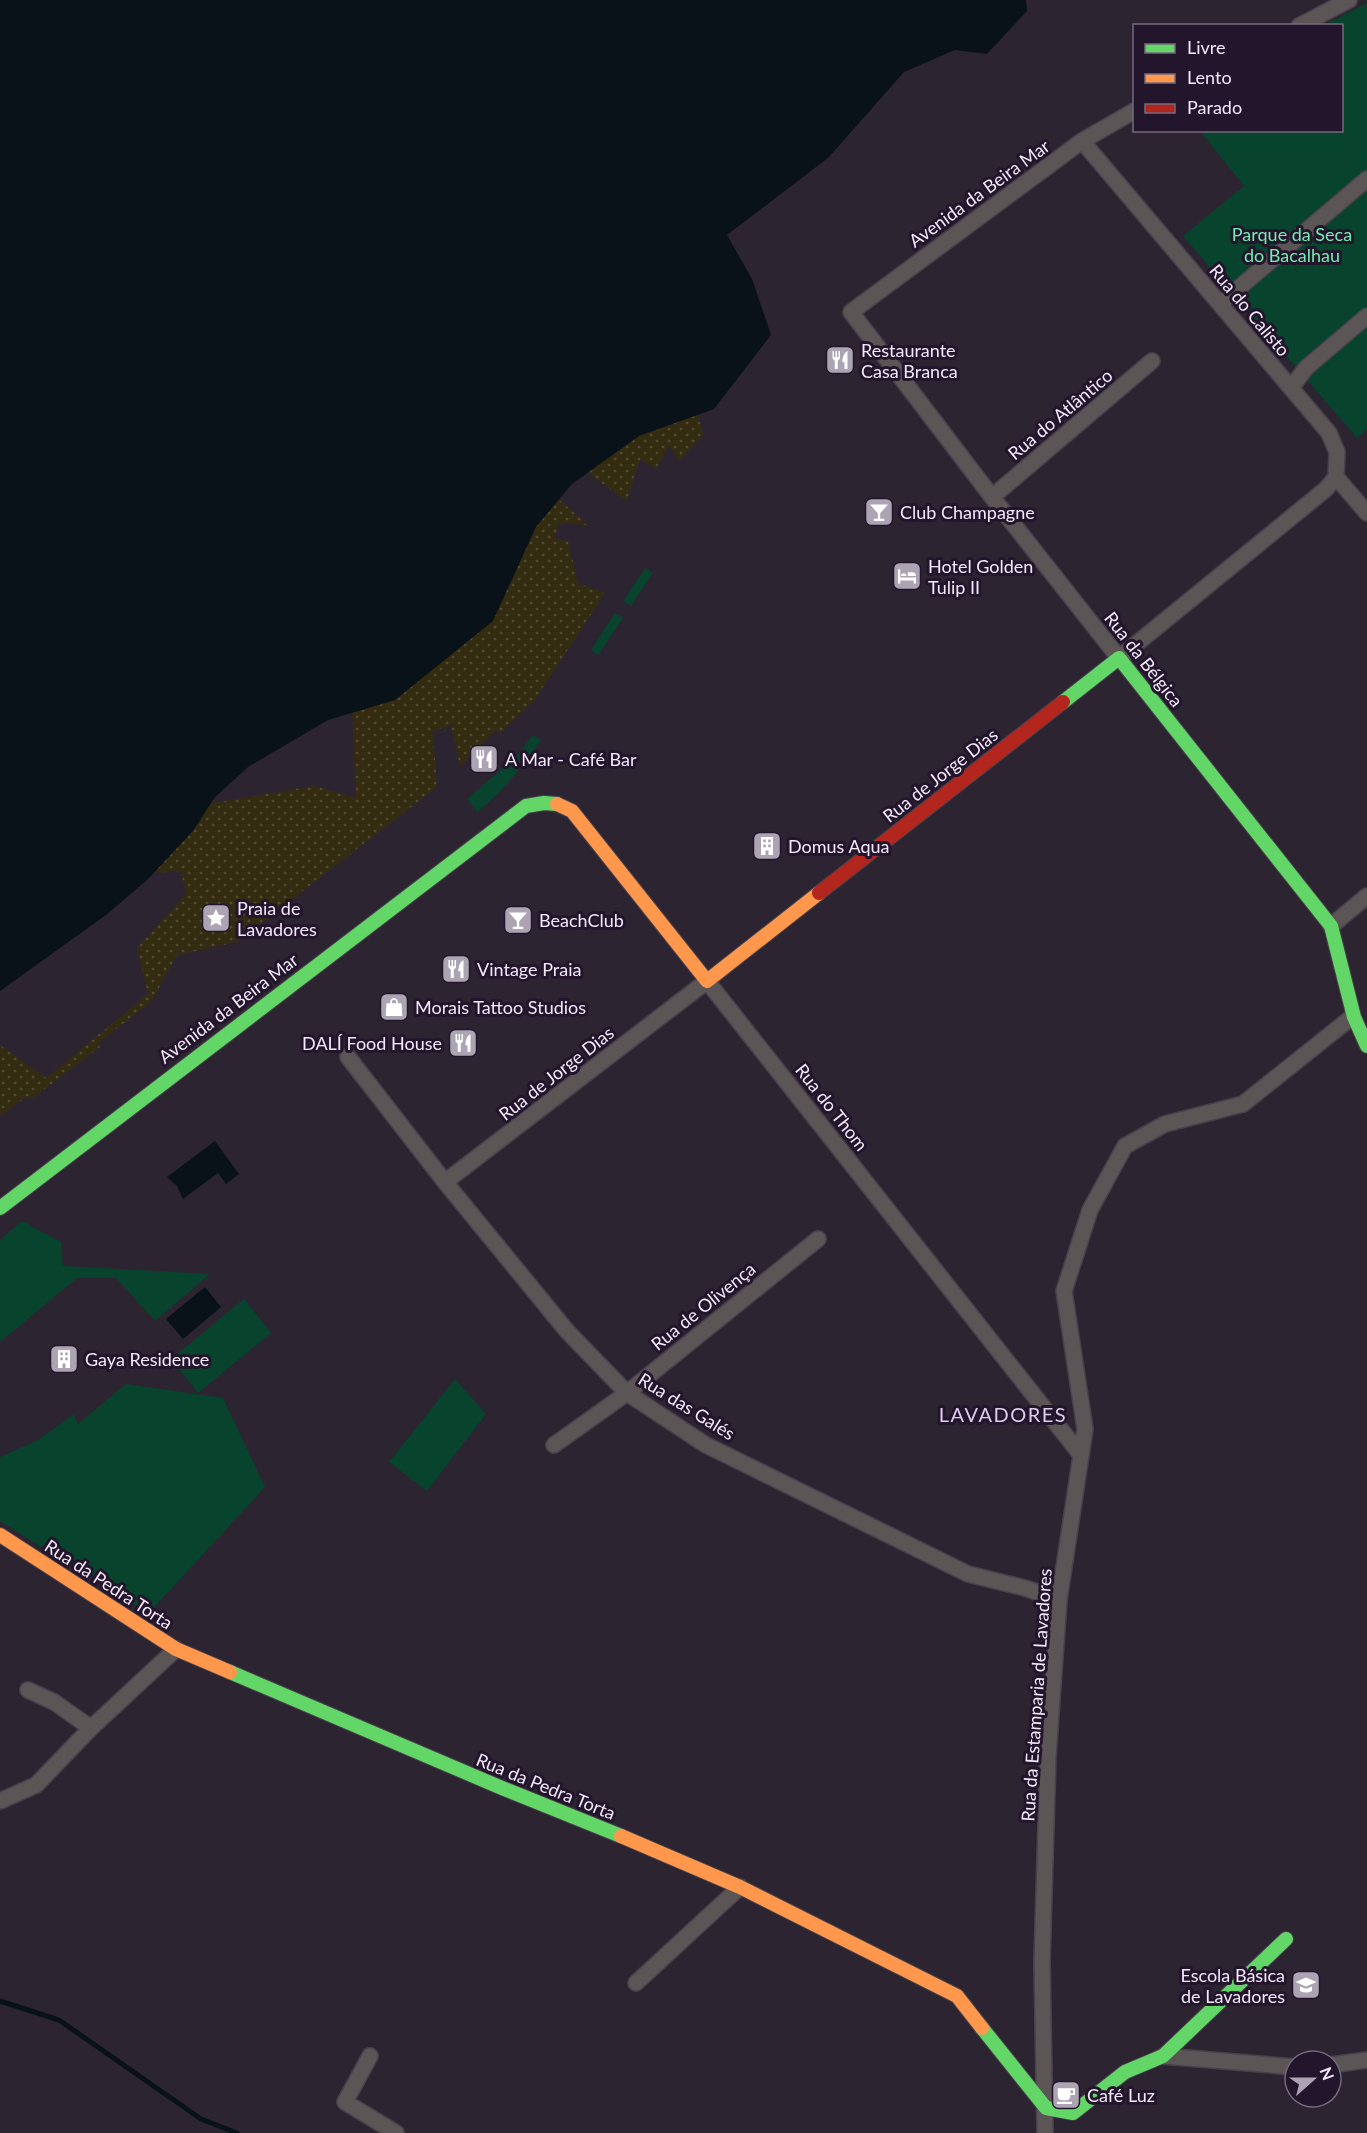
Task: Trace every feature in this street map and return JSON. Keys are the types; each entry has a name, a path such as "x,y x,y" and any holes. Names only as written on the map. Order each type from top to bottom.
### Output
{"main road":[{"name":"Rua da Bélgica","path":"1119,658 1331,926 1339,946 1352,1017 1367,1046"},
{"name":"Rua de Jorge Dias","path":"707,981 1119,658"},
{"name":"Rua do Thom","path":"541,802 557,803 572,811 707,981"},
{"name":"Avenida da Beira Mar","path":"0,1208 526,806 541,802"},
{"name":"Rua da Pedra Torta","path":"0,1535 176,1649 491,1784 665,1853 740,1887 957,1996 1046,2108"},
{"path":"1046,2108 1073,2114 1125,2072 1163,2056 1286,1939"}],"street":[{"path":"1303,24 1349,0"},
{"name":"Avenida da Beira Mar","path":"851,312 1082,141 1133,112"},
{"name":"Rua do Calisto","path":"1082,141 1329,433 1337,452 1336,477"},
{"path":"1220,304 1367,179"},
{"name":"Rua da Bélgica","path":"851,312 992,497 1119,658"},
{"path":"1291,388 1306,368 1367,316"},
{"path":"1291,388 1313,376 1367,330"},
{"name":"Rua do Atlântico","path":"992,497 1152,361"},
{"path":"1336,477 1367,513"},
{"name":"Rua de Jorge Dias","path":"1119,658 1326,489 1336,477"},
{"path":"1331,926 1367,896"},
{"name":"Rua de Jorge Dias","path":"445,1182 707,981"},
{"name":"Rua do Thom","path":"707,981 1081,1455"},
{"name":"Rua da Estamparia de Lavadores","path":"1045,2133 1042,1962 1048,1756 1059,1600 1085,1429 1064,1291 1090,1210 1125,1146 1165,1124 1243,1104 1352,1017"},
{"name":"Rua das Galés","path":"348,1057 445,1182 567,1331 627,1393 706,1445 968,1574 1025,1587 1059,1600"},
{"name":"Rua de Olivença","path":"554,1445 627,1393 818,1239"},
{"path":"0,1801 36,1785 91,1728 176,1649"},
{"path":"28,1690 54,1702 91,1728"},
{"path":"636,1983 740,1887"},
{"path":"370,2056 345,2102 396,2133"},
{"path":"1163,2056 1283,2066"},
{"path":"1343,2063 1367,2060"}],"green space":[{"name":"Parque da Seca do Bacalhau","path":"1367,3 1367,429 1357,438 1183,236 1244,186 1201,132 1343,132 1343,24 1326,24"},
{"path":"645,568 653,573 631,606 623,601"},
{"path":"615,613 623,618 598,655 591,650"},
{"path":"533,735 541,740 534,750 504,788 477,812 467,799 517,756"},
{"path":"22,1221 61,1242 63,1266 210,1274 155,1321 116,1278 77,1278 0,1342 0,1240"},
{"path":"244,1299 271,1333 198,1393 171,1359"},
{"path":"455,1379 486,1414 427,1491 389,1462"},
{"path":"126,1384 223,1398 265,1487 148,1614 0,1521 0,1457 38,1440 74,1414 78,1424"}],"sand":[{"path":"695,397 703,435 679,461 669,445 656,469 640,459 627,501 584,470 556,497 588,525 558,523 555,539 568,541 578,583 605,593 534,701 500,733 496,730 460,767 451,725 433,731 437,787 237,942 177,955 151,1002 98,1043 100,1047 30,1100 27,1096 0,1116 0,1045 46,1078 148,994 137,948 186,894 181,872 99,873 152,813 314,786 356,798 349,634 613,408"}],"shaded area":[{"path":"0,0 1026,0 1027,11 987,54 955,50 904,72 828,158 727,235 752,279 771,335 714,409 639,436 572,484 536,527 493,621 395,700 328,720 248,767 215,797 193,831 147,880 106,915 0,991"},
{"path":"215,1141 239,1174 226,1184 218,1173 183,1199 177,1186 167,1177"},
{"path":"205,1287 221,1307 183,1339 166,1319"}],"waterway":[{"path":"0,2001 59,2020 201,2119 237,2133"}],"traffic: fast":[{"path":"1063,702 1119,658 1331,926 1354,1017 1367,1046"},
{"path":"0,1208 526,806 544,803 557,804"},
{"path":"230,1672 621,1836"},
{"path":"982,2028 1046,2108 1073,2113 1125,2072 1163,2056 1286,1939"}],"traffic: slow":[{"path":"557,804 572,811 707,981 819,893"},
{"path":"0,1535 176,1649 230,1672"},
{"path":"621,1836 740,1887 957,1996 982,2028"}],"traffic: jam":[{"path":"819,893 1063,702"}],"place":[{"name":"Restaurante Casa Branca","path":"840,360"},
{"name":"Club Champagne","path":"879,512"},
{"name":"Hotel Golden Tulip II","path":"907,576"},
{"name":"A Mar - Café Bar","path":"484,759"},
{"name":"Domus Aqua","path":"767,846"},
{"name":"Praia de Lavadores","path":"216,918"},
{"name":"BeachClub","path":"518,920"},
{"name":"Vintage Praia","path":"456,969"},
{"name":"Morais Tattoo Studios","path":"394,1007"},
{"name":"DALÍ Food House","path":"463,1043"},
{"name":"Gaya Residence","path":"64,1359"},
{"name":"Escola Básica de Lavadores","path":"1306,1985"},
{"name":"Café Luz","path":"1066,2095"}],"district":[{"name":"LAVADORES","path":"1003,1414"}]}
